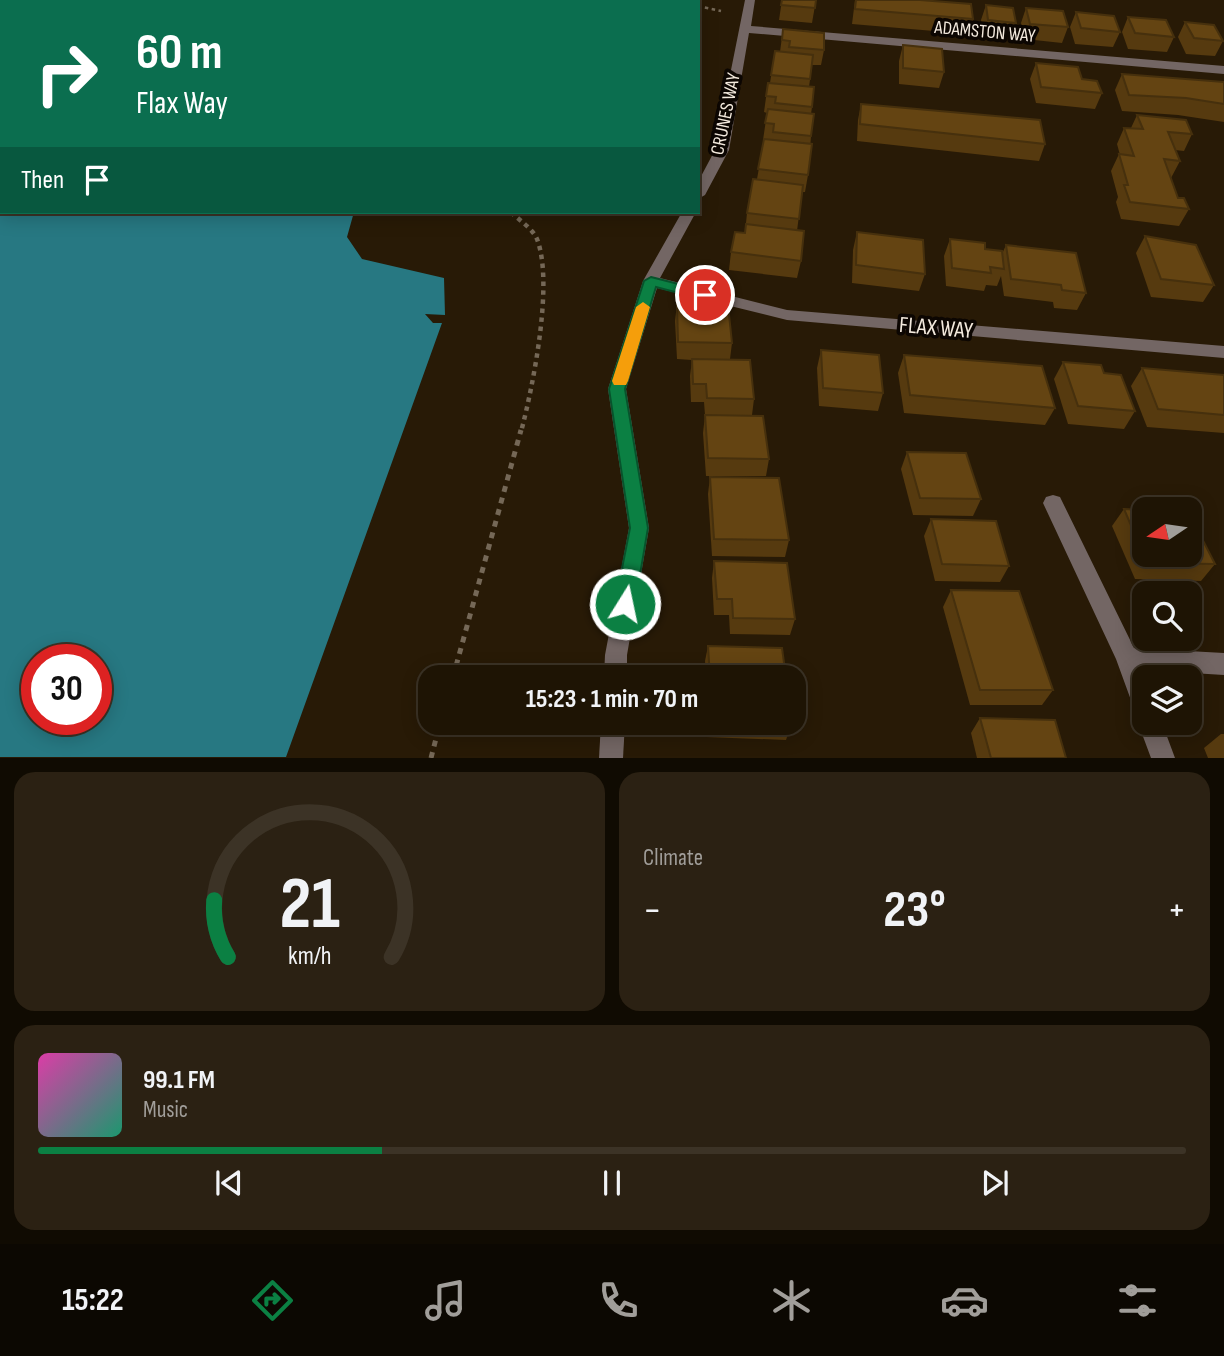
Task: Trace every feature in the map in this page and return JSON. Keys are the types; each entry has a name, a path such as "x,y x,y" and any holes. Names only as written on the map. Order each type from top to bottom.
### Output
{"street":[{"name":"CRUNES WAY","path":"700,191 722,149 750,0"},
{"name":"ADAMSTON WAY","path":"743,29 1224,70"},
{"path":"616,665 639,528 617,389 651,281 688,214"},
{"name":"FLAX WAY","path":"651,281 787,315 1224,352"},
{"path":"1054,503 1132,672"},
{"path":"1127,658 1224,664"},
{"path":"611,758 612,735"},
{"path":"1154,735 1163,758"}],"path":[{"path":"456,665 527,409 542,310 543,266 536,237 514,214"},
{"path":"431,758 437,735"}],"water":[{"path":"0,214 353,214 347,237 362,259 444,278 445,315 425,314 433,323 442,323 286,757 0,757"}],"building":[{"path":"782,0 816,0 815,8 781,5"},
{"path":"856,0 920,0 971,4 973,19 855,9"},
{"path":"986,5 1013,8 1016,23 988,20"},
{"path":"1026,8 1063,11 1068,27 1030,24"},
{"path":"1076,12 1114,16 1120,32 1081,28"},
{"path":"1128,17 1166,20 1174,37 1135,33"},
{"path":"1185,22 1214,25 1223,41 1194,38"},
{"path":"783,29 824,33 824,50 789,47 790,41 782,40"},
{"path":"903,45 942,49 944,72 903,68"},
{"path":"775,51 813,55 810,79 771,75"},
{"path":"1036,63 1078,67 1082,79 1097,81 1102,93 1041,87"},
{"path":"1122,74 1224,82 1224,104 1186,98 1129,95"},
{"path":"768,83 814,87 812,107 775,103 776,97 766,96"},
{"path":"861,104 1040,120 1045,144 860,124"},
{"path":"768,109 814,114 811,136 773,132 774,124 765,123"},
{"path":"1137,115 1186,120 1192,134 1168,132 1180,161 1164,159 1178,198 1184,198 1189,209 1130,202 1119,154 1134,156 1124,128 1143,129"},
{"path":"764,139 812,144 808,175 758,169"},
{"path":"753,179 803,185 799,219 747,213"},
{"path":"746,224 804,231 801,261 731,252 735,232 745,233"},
{"path":"857,232 923,240 925,274 856,265"},
{"path":"1145,236 1196,245 1214,285 1161,279"},
{"path":"950,239 985,243 985,249 1002,251 1004,269 990,267 991,273 952,268"},
{"path":"1006,245 1076,253 1086,293 1062,290 1061,285 1011,279"},
{"path":"677,304 728,305 732,343 678,342"},
{"path":"821,350 879,355 883,393 823,388"},
{"path":"904,355 1042,366 1055,408 910,395"},
{"path":"692,359 750,360 754,399 707,398 706,384 693,384"},
{"path":"1063,362 1101,365 1104,373 1121,375 1135,411 1078,406"},
{"path":"1142,368 1224,375 1224,415 1158,409"},
{"path":"705,415 763,416 769,459 708,458"},
{"path":"907,452 966,453 981,499 920,498"},
{"path":"710,477 779,478 789,540 714,539"},
{"path":"1124,509 1132,509 1132,528"},
{"path":"931,519 996,521 1009,566 942,564"},
{"path":"1202,539 1215,564 1202,564"},
{"path":"714,561 787,563 795,619 733,618 732,599 717,599"},
{"path":"951,590 1019,591 1053,690 980,690"},
{"path":"708,646 782,648 784,665 709,665"},
{"path":"980,718 1055,720 1066,758 991,758"}],"slow traffic":[{"path":"620,381 643,307"}],"route":[{"path":"625,604 639,528 617,389 651,281 705,295"}]}
